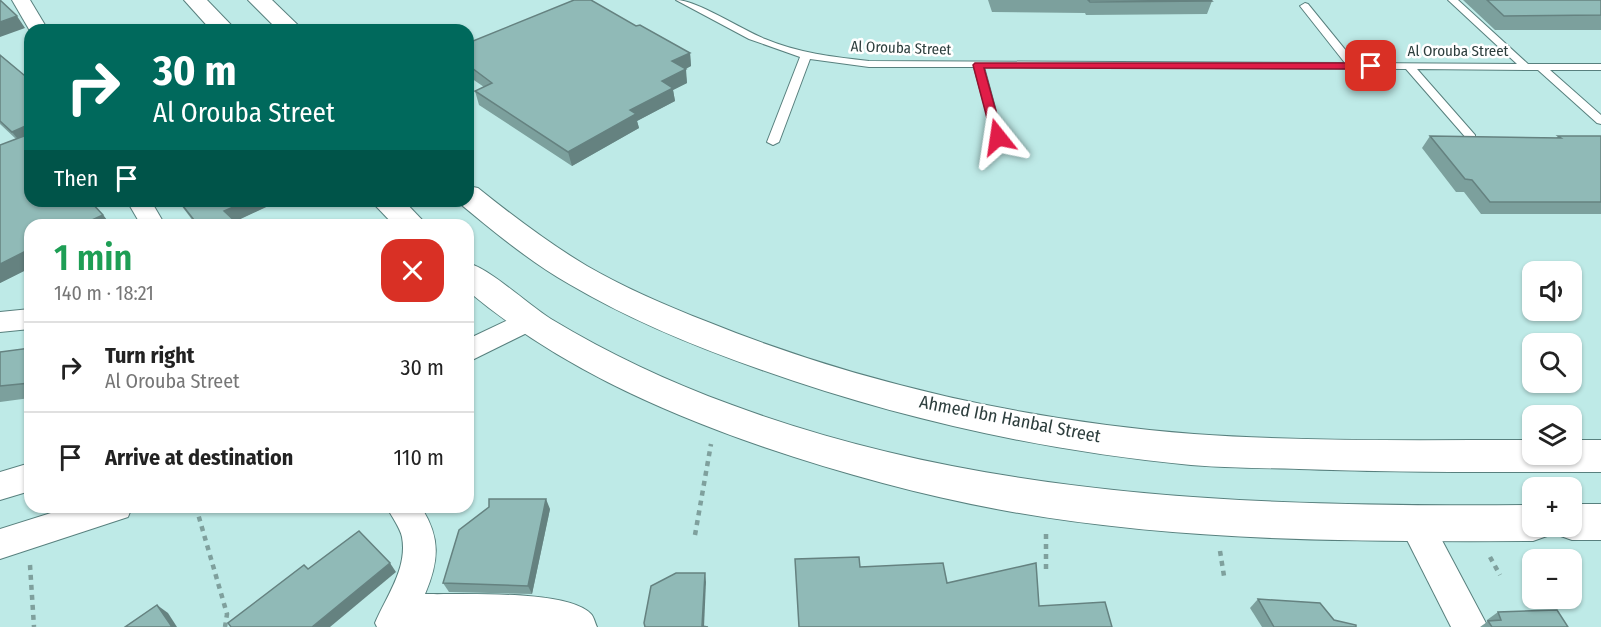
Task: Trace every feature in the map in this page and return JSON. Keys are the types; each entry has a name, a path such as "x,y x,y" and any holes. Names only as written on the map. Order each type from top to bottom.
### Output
{"street":[{"path":"21,0 35,24"},
{"path":"195,0 218,24"},
{"path":"259,0 285,24"},
{"name":"Ahmed Ibn Hanbal Street","path":"474,200 534,246 593,284 670,321 759,355 856,386 962,413 1075,434 1191,449 1380,456 1601,456"},
{"path":"392,207 406,219"},
{"path":"474,279 527,321 612,371 716,415 817,449 928,478 1045,500 1214,516 1416,524 1522,523"},
{"path":"0,322 24,320"},
{"path":"474,348 527,321"},
{"path":"0,486 24,479"},
{"path":"14,539 97,513"},
{"path":"406,513 419,535 418,562 411,585 395,619 545,614 568,620 579,627"},
{"path":"1582,522 1601,522"},
{"path":"1416,524 1470,627"}],"lane":[{"name":"Al Orouba Street","path":"681,0 753,38 806,55 869,64 1601,67"},
{"path":"1453,0 1526,67"},
{"path":"1305,6 1353,66"},
{"path":"773,142 806,55"},
{"path":"978,65 998,137"},
{"path":"1409,66 1471,137"},
{"path":"1540,67 1601,121"}],"path":[{"path":"694,535 716,415"},
{"path":"197,513 227,614 225,627"},
{"path":"14,539 34,627"}],"building":[{"path":"0,0 17,16 0,22"},
{"path":"574,0 591,0 690,53 672,61 686,69 662,81 673,88 630,110 636,114 568,152 475,91 492,83 474,70 474,41"},
{"path":"1088,0 1211,0 1212,1 1090,2"},
{"path":"1487,0 1601,0 1601,15 1504,16"},
{"path":"0,55 24,75 24,127 12,132 0,121"},
{"path":"24,136 24,207 96,207 103,215 94,219 24,219 24,252 0,264 0,145"},
{"path":"1430,136 1561,138 1558,136 1601,136 1601,202 1490,202 1472,180 1465,179"},
{"path":"184,207 233,207 224,211 233,219 193,219"},
{"path":"24,349 24,384 0,386 0,352"},
{"path":"489,499 546,499 528,586 443,583 459,530 489,507"},
{"path":"359,531 390,563 312,627 231,627 228,623 304,565 308,569"},
{"path":"859,557 860,567 943,563 947,583 1036,563 1039,606 1105,602 1112,627 799,627 795,559"},
{"path":"676,573 705,573 702,626 708,627 645,627 651,586"},
{"path":"1258,599 1320,603 1334,620 1356,625 1356,627 1274,627"},
{"path":"157,605 172,627 125,627"},
{"path":"1557,610 1568,627 1492,627 1488,621 1501,620 1498,612"}],"route":[{"path":"998,137 978,65 1371,66"}]}
